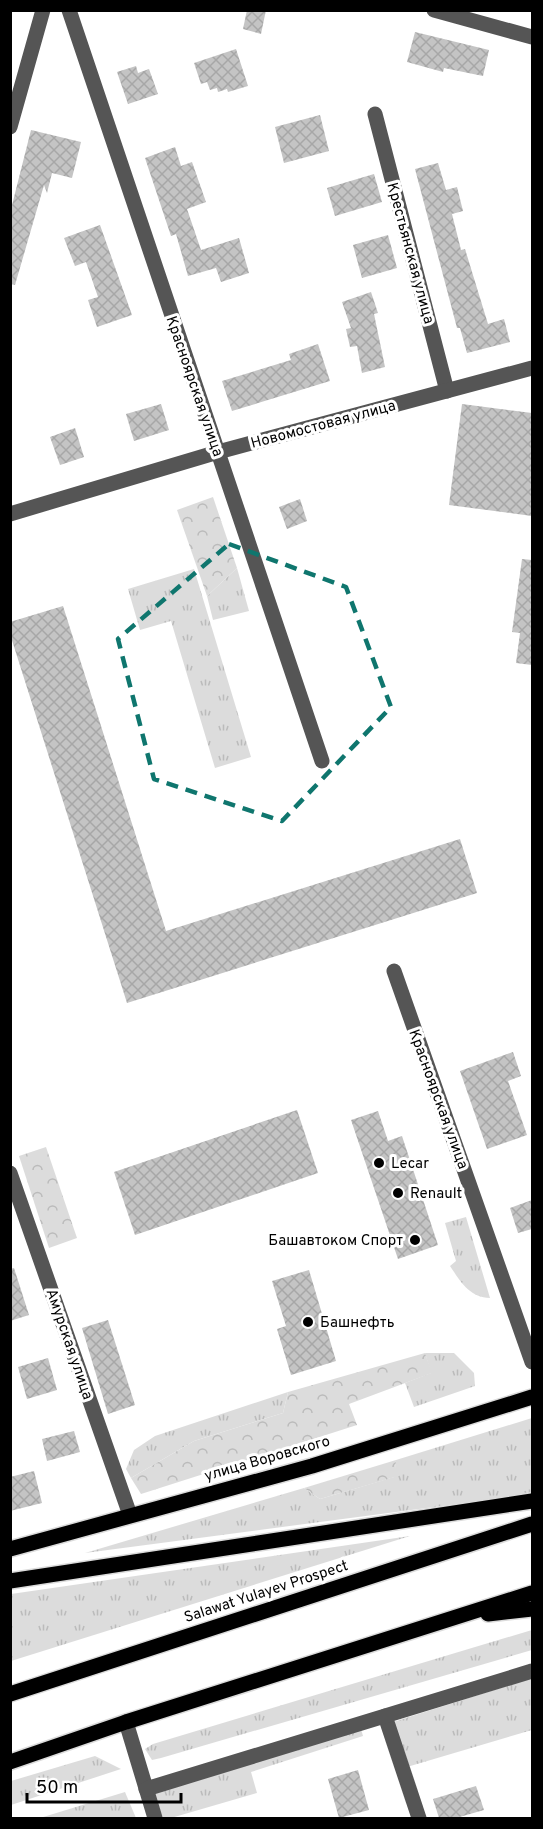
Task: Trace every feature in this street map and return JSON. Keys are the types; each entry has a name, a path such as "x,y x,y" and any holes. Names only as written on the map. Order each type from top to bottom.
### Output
{"main road":[{"name":"улица Воровского","path":"10,1550 312,1466 532,1397"},
{"path":"10,1581 532,1501"},
{"name":"Salawat Yulayev Prospect","path":"10,1694 532,1524"},
{"path":"10,1762 126,1722 532,1593"},
{"path":"452,1618 532,1609"}],"street":[{"path":"10,127 43,10"},
{"name":"Красноярская улица","path":"69,10 322,761"},
{"path":"434,10 532,38"},
{"name":"Крестьянская улица","path":"375,114 447,391"},
{"name":"Новомостовая улица","path":"10,514 218,452 532,368"},
{"name":"Красноярская улица","path":"394,971 532,1362"},
{"name":"Амурская улица","path":"10,1173 130,1515"},
{"path":"146,1789 532,1671"},
{"path":"385,1716 419,1818"},
{"path":"126,1722 155,1818"}],"highlighted area":[{"path":"229,544 346,587 391,707 282,821 154,779 118,639"}],"green space":[{"path":"213,497 237,568 207,596 177,510"},
{"path":"237,568 249,611 213,620 207,596"},
{"path":"194,569 251,757 215,768 171,621 140,630 128,589"},
{"path":"46,1147 77,1238 49,1248 19,1156"},
{"path":"466,1217 490,1298 471,1292 450,1266 456,1261 445,1223"},
{"path":"425,1353 454,1353 474,1373 475,1386 414,1407 405,1383 431,1373"},
{"path":"425,1353 432,1373 349,1404 357,1425 141,1494 131,1478 194,1441 283,1413 288,1392"},
{"path":"288,1392 283,1413 194,1441 131,1478 126,1469 134,1450 155,1436"},
{"path":"532,1418 532,1494 85,1553 304,1488 320,1499 394,1477 396,1460"},
{"path":"396,1460 395,1477 320,1499 304,1488"},
{"path":"410,1536 11,1661 11,1594"},
{"path":"532,1630 532,1650 161,1758 152,1760 145,1749 153,1744"},
{"path":"532,1678 532,1730 407,1767 393,1722"},
{"path":"361,1729 363,1736 251,1772 257,1793 171,1818 163,1818 153,1790"},
{"path":"95,1756 121,1769 11,1805 11,1781"},
{"path":"125,1792 136,1818 40,1818"}],"building":[{"path":"247,10 266,10 261,34 243,29"},
{"path":"415,32 489,50 483,76 444,68 443,72 407,62"},
{"path":"236,49 248,86 228,92 227,89 218,92 217,88 210,90 207,82 201,84 194,63"},
{"path":"136,66 138,73 149,69 158,94 128,104 117,72"},
{"path":"320,115 329,151 284,163 275,127"},
{"path":"31,130 81,142 72,178 52,173 47,193 44,185 15,285 10,284 10,213"},
{"path":"175,147 181,166 192,162 206,202 187,209 201,250 239,238 249,273 221,282 216,268 188,276 176,234 171,236 145,158"},
{"path":"438,163 446,190 457,187 463,211 452,214 461,250 465,249 488,324 504,319 510,342 467,353 460,328 457,328 415,169"},
{"path":"374,174 382,202 335,216 327,188"},
{"path":"100,225 132,315 97,327 88,300 98,297 86,262 75,266 64,238"},
{"path":"388,235 397,268 362,278 353,245"},
{"path":"371,292 378,313 374,314 385,367 362,373 357,346 350,347 346,329 351,328 342,302"},
{"path":"318,344 330,381 232,411 222,381 291,360 289,354"},
{"path":"161,404 169,430 134,441 126,414"},
{"path":"462,404 532,413 532,516 449,505"},
{"path":"75,428 84,457 60,465 50,437"},
{"path":"300,499 307,521 287,529 279,507"},
{"path":"522,559 532,560 532,665 516,663 520,633 512,632"},
{"path":"63,606 166,931 460,839 477,893 127,1003 10,634 10,622"},
{"path":"513,1052 521,1076 508,1081 527,1135 487,1149 460,1071"},
{"path":"297,1110 318,1173 135,1235 114,1172"},
{"name":"Renault","path":"378,1111 388,1141 402,1136 438,1245 398,1259 351,1120"},
{"path":"532,1200 532,1229 518,1233 510,1208"},
{"path":"14,1268 29,1315 10,1321 10,1269"},
{"name":"Башнефть","path":"309,1270 336,1361 291,1375 277,1329 286,1326 272,1281"},
{"path":"108,1320 135,1405 108,1414 82,1328"},
{"path":"48,1358 57,1390 27,1399 18,1367"},
{"path":"74,1431 80,1452 47,1461 42,1439"},
{"path":"34,1471 42,1503 10,1511 10,1477"},
{"path":"358,1770 369,1810 339,1818 328,1779"},
{"path":"476,1786 484,1810 456,1818 439,1818 433,1799"}],"place":[{"name":"Lecar","path":"379,1163"},
{"name":"Renault","path":"398,1193"},
{"name":"Башавтоком Спорт","path":"415,1240"},
{"name":"Башнефть","path":"308,1322"}]}
